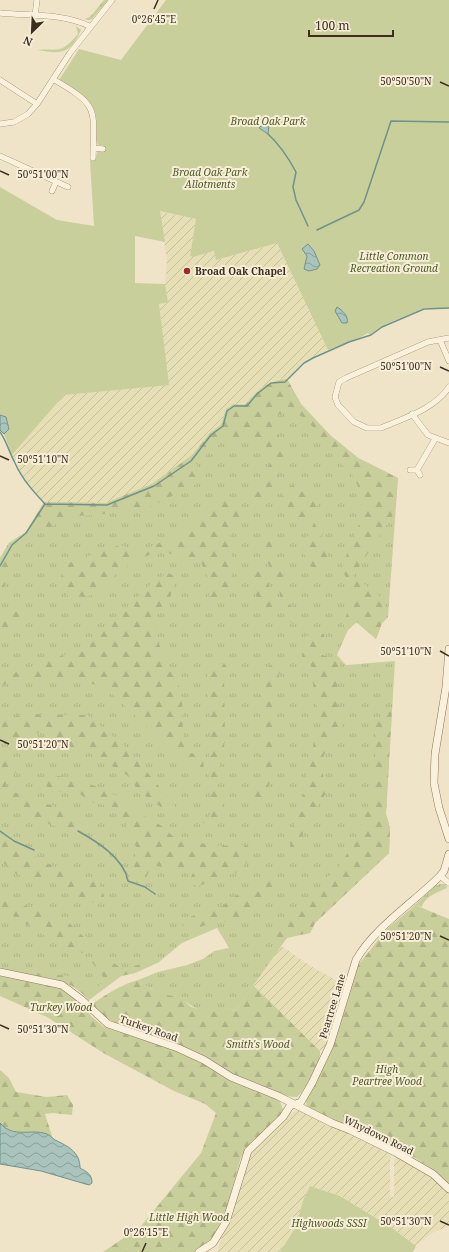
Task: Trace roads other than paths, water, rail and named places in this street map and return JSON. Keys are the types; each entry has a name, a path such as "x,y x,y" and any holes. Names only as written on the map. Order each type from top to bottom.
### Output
{"street":[{"path":"36,16 37,0"},
{"path":"0,124 14,122 28,114 37,104 89,26 112,0"},
{"path":"0,14 58,17 78,21 89,26"},
{"path":"53,79 78,94 91,108 94,121 93,158"},
{"path":"0,80 37,104"},
{"path":"93,148 103,149"},
{"path":"0,156 68,187"},
{"path":"52,191 56,182"},
{"path":"449,338 428,342 346,378 339,382 335,397 338,405 354,422 368,428 381,428 434,402 444,395 449,387"},
{"path":"440,340 449,361"},
{"path":"412,414 422,429 435,438 449,442"},
{"path":"410,470 419,472 435,438"},
{"path":"449,649 447,687 435,754 434,783 439,808 449,839"},
{"name":"Peartree Lane","path":"199,1252 213,1243 226,1222 248,1151 283,1118 290,1106 300,1102 330,1045 356,960 380,932 440,876 446,866 449,854"},
{"path":"440,876 449,883"},
{"name":"Turkey Road","path":"0,972 62,985 82,1000 108,1024 178,1048 204,1060 232,1077 295,1104"},
{"name":"Whydown Road","path":"295,1104 395,1152 433,1174 449,1190"}],"water":[{"path":"269,124 268,134 259,128 261,126"},
{"path":"308,244 314,251 320,265 317,269 309,271 304,269 307,256 302,249"},
{"path":"337,307 346,316 347,323 342,323 335,311"},
{"path":"0,415 6,417 9,429 4,434 0,430"},
{"path":"0,1123 11,1131 41,1132 47,1134 69,1147 76,1154 80,1168 90,1175 92,1183 89,1185 41,1171 0,1164"}],"waterway":[{"path":"317,230 359,210 364,202 391,121 449,122"},
{"path":"268,134 284,152 296,172 293,187 296,200 308,226"},
{"path":"0,566 12,545 26,533 45,504 107,505 154,486 191,461 211,435 223,426 227,411 234,406 247,406 257,394 271,383 285,382 304,363 349,342 371,335 382,327 424,309 449,308"},
{"path":"0,432 24,480 45,504"},
{"path":"0,831 14,841 34,850"},
{"path":"78,831 108,851 121,865 128,881 145,887 155,894"}],"place":[{"name":"Broad Oak Chapel","path":"187,271"}],"park label":[{"name":"Broad Oak Park","path":"268,121"},
{"name":"Broad Oak Park Allotments","path":"210,178"},
{"name":"Little Common Recreation Ground","path":"394,262"},
{"name":"Turkey Wood","path":"61,1007"},
{"name":"Smith's Wood","path":"258,1044"},
{"name":"High Peartree Wood","path":"387,1074"},
{"name":"Little High Wood","path":"189,1217"},
{"name":"Highwoods SSSI","path":"329,1223"}]}
